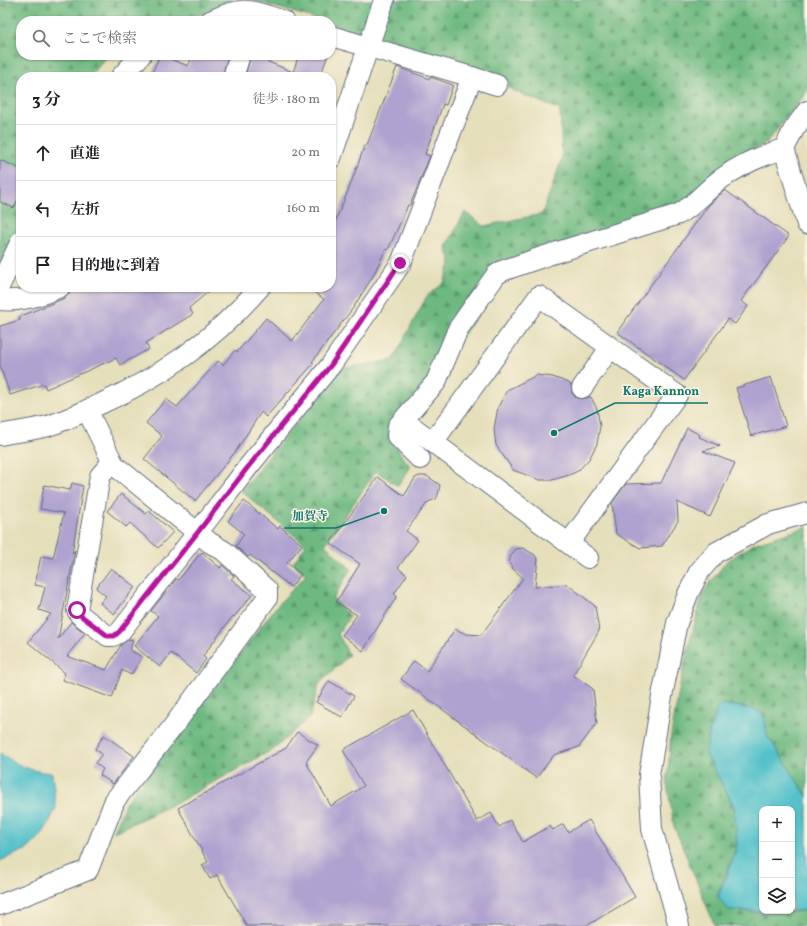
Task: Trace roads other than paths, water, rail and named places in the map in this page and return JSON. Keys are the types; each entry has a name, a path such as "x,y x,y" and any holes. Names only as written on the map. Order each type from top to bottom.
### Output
{"street":[{"path":"336,143 384,0"},
{"path":"222,16 233,11 246,16"},
{"path":"336,37 498,85"},
{"path":"126,72 137,60"},
{"path":"235,72 238,60"},
{"path":"112,462 100,476 77,610 80,615 108,636 114,636 119,632 248,467 331,365 400,263 472,77"},
{"path":"807,111 794,129 784,150 807,224"},
{"path":"420,459 397,436 398,426 436,382 458,329 496,275 502,270 679,214 689,209 721,179 764,154 784,150"},
{"path":"0,285 16,252"},
{"path":"0,300 14,302 40,296 49,292"},
{"path":"0,435 49,425 87,410 133,388 179,361 224,326 255,292"},
{"path":"433,442 539,296 677,395 569,543"},
{"path":"582,388 610,348"},
{"path":"0,905 88,870 115,800 172,728 267,598 267,590 224,551 198,532 112,462 87,410"},
{"path":"414,428 588,558"},
{"path":"679,926 652,829 650,774 662,696 677,623 688,594 699,572 715,553 768,524 807,513"}],"water":[{"path":"721,704 753,709 762,713 765,720 767,735 807,796 807,910 795,911 795,806 759,806 759,911 729,910 718,897 734,857 737,844 734,806 706,754 710,729 718,707"},
{"path":"0,753 24,767 52,773 56,808 41,836 29,848 0,861"}],"place":[{"name":"Kaga Kannon","path":"554,433"},
{"name":"加賀寺","path":"384,511"}]}
